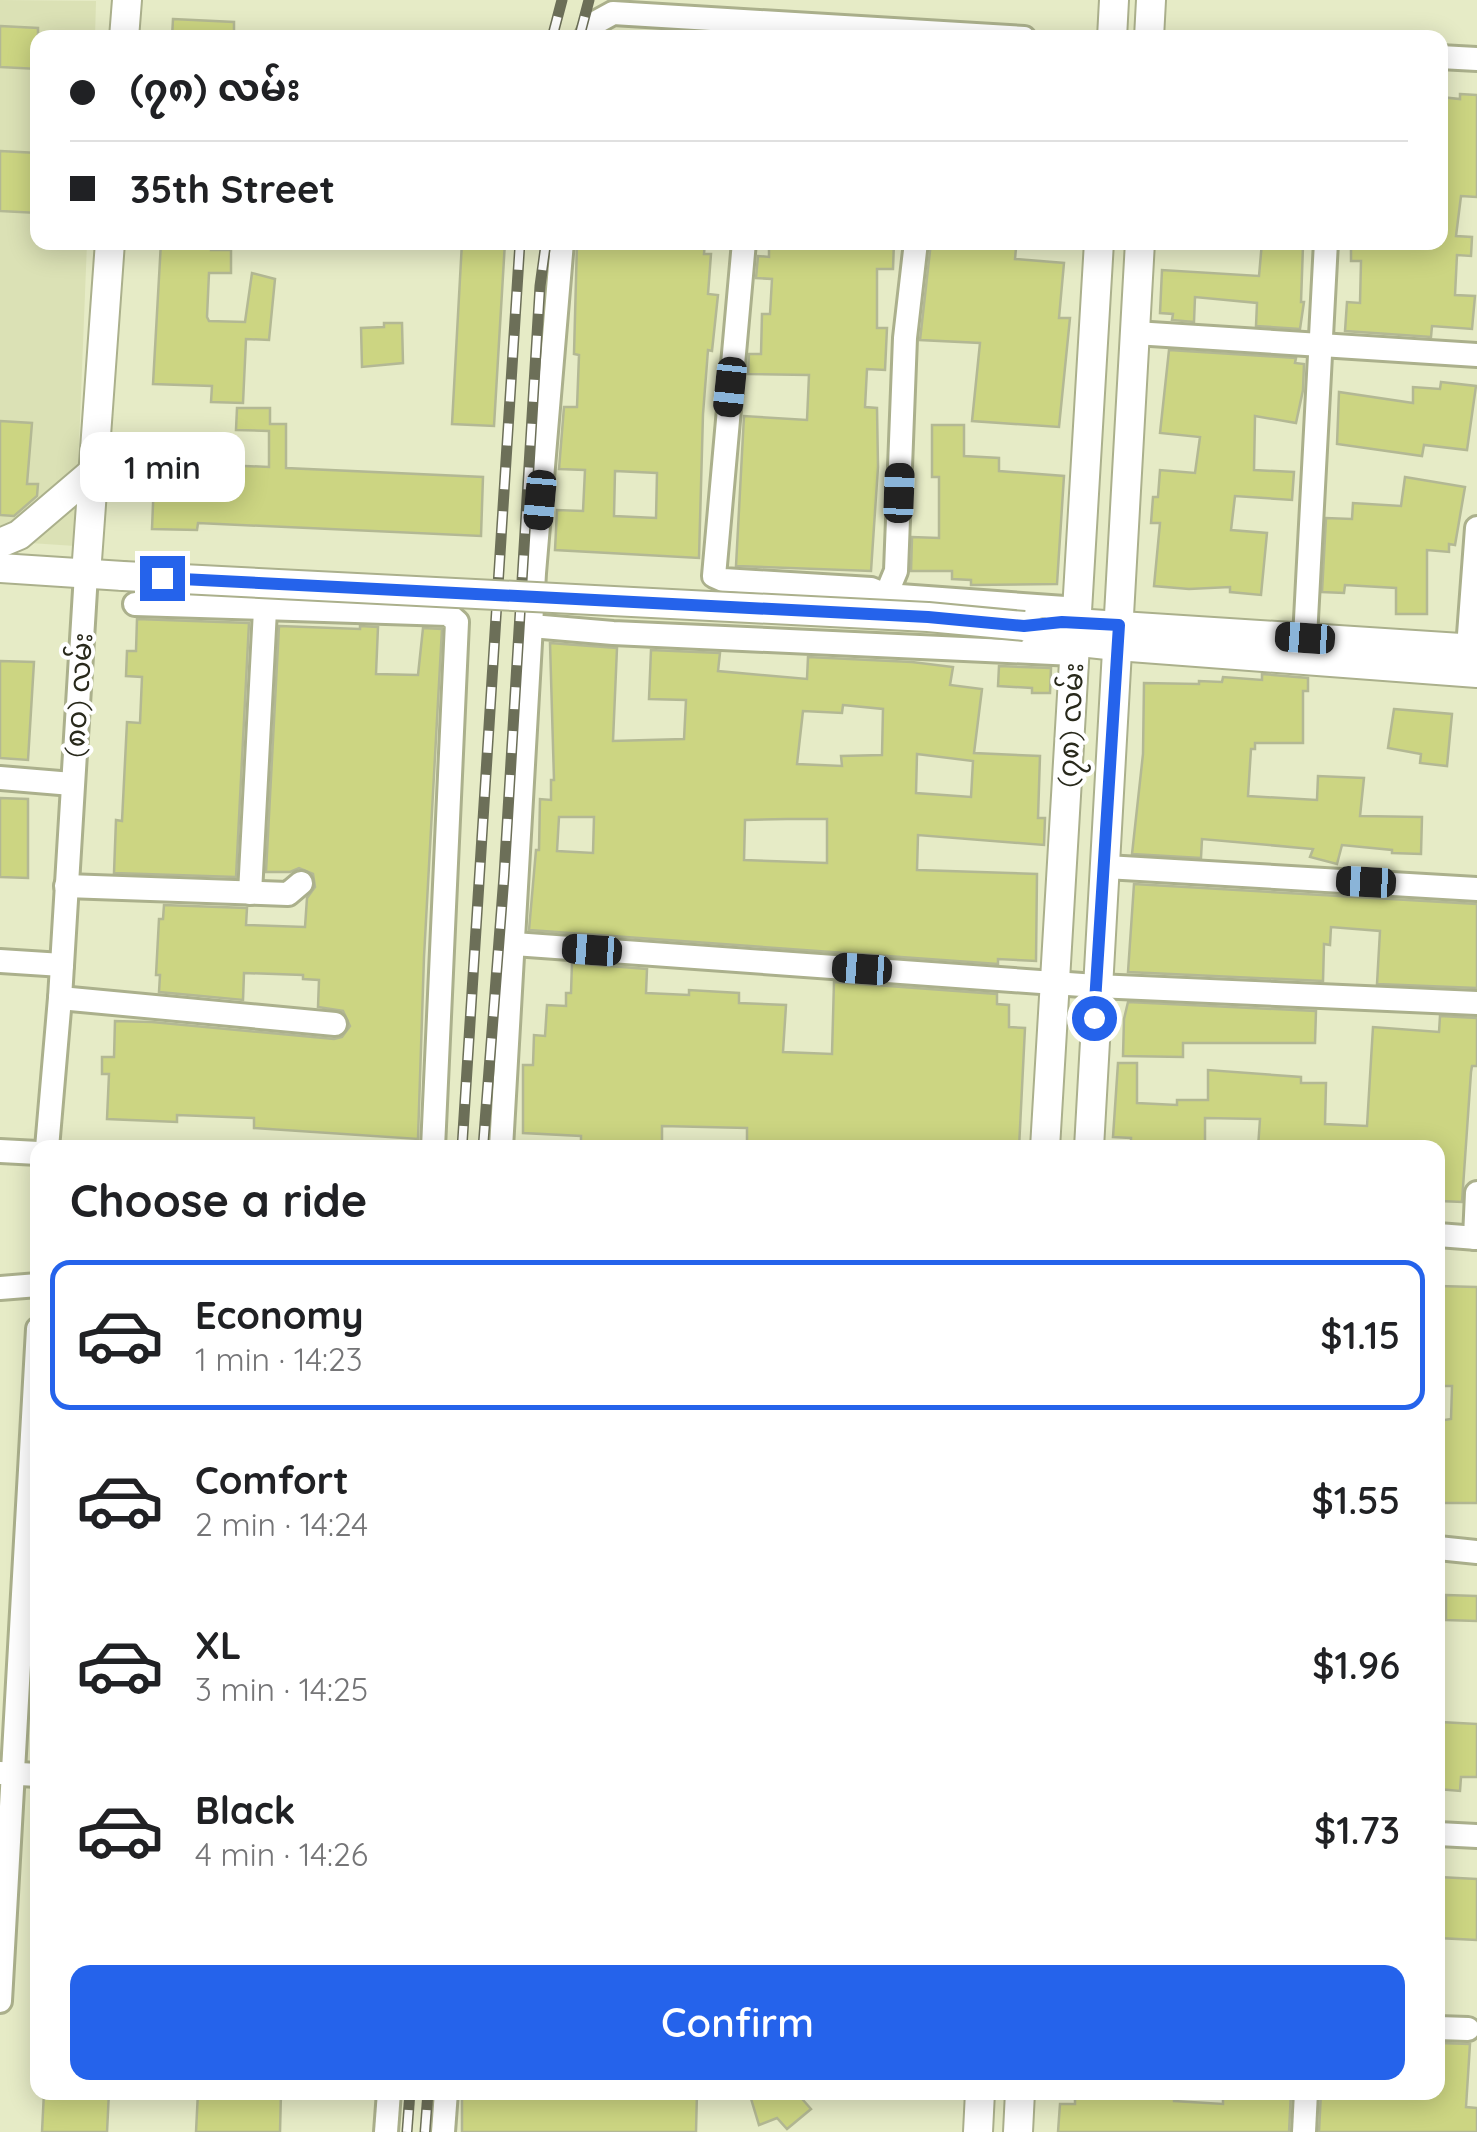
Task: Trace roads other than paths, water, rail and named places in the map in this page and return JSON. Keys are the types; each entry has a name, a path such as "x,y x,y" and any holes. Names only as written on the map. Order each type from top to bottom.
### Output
{"main road":[{"path":"125,30 127,0"},
{"path":"1112,30 1114,0"},
{"path":"1150,30 1151,0"},
{"name":"(၈၀) လမ်း","path":"86,574 109,250"},
{"name":"(၇၈) လမ်း","path":"1045,1140 1098,250"},
{"name":"(၇၈) လမ်း","path":"1089,1140 1140,250"},
{"path":"0,543 19,535 94,472"},
{"path":"0,568 928,617 1118,636 1474,656"},
{"path":"1118,636 1305,638 1474,656"},
{"path":"978,2132 980,2100"},
{"path":"1018,2132 1020,2100"}],"street":[{"path":"592,28 613,13 765,30"},
{"path":"1448,58 1477,59"},
{"path":"502,1140 531,626 561,250"},
{"path":"743,250 714,576 723,580 871,589 1076,631"},
{"path":"886,595 896,570 905,338 915,250"},
{"path":"1305,638 1326,250"},
{"path":"1135,332 1477,355"},
{"path":"1474,656 1477,528"},
{"name":"(၈၀) လမ်း","path":"48,1140 86,574"},
{"path":"135,604 448,614 457,622 433,1140"},
{"path":"250,893 265,610"},
{"path":"531,626 612,633 1076,631"},
{"path":"0,778 72,784"},
{"path":"1106,867 1477,889"},
{"path":"66,886 288,894 301,883"},
{"path":"514,944 1096,986 1477,1003"},
{"path":"0,961 62,965"},
{"path":"60,998 335,1024"},
{"path":"0,1151 30,1153"},
{"path":"1445,1236 1476,1238 1477,1193"},
{"path":"0,1288 30,1286"},
{"path":"0,2002 17,1774 30,1499"},
{"path":"1445,1549 1477,1552"},
{"path":"1445,1834 1477,1836"},
{"path":"1445,2028 1468,2029"},
{"path":"386,2132 388,2100"},
{"path":"443,2132 445,2100"},
{"path":"1304,2132 1306,2100"}],"railway":[{"path":"554,30 562,0"},
{"path":"581,30 589,0"},
{"path":"463,1140 519,250"},
{"path":"484,1140 545,250"},
{"path":"407,2132 409,2100"},
{"path":"425,2132 427,2100"}]}
